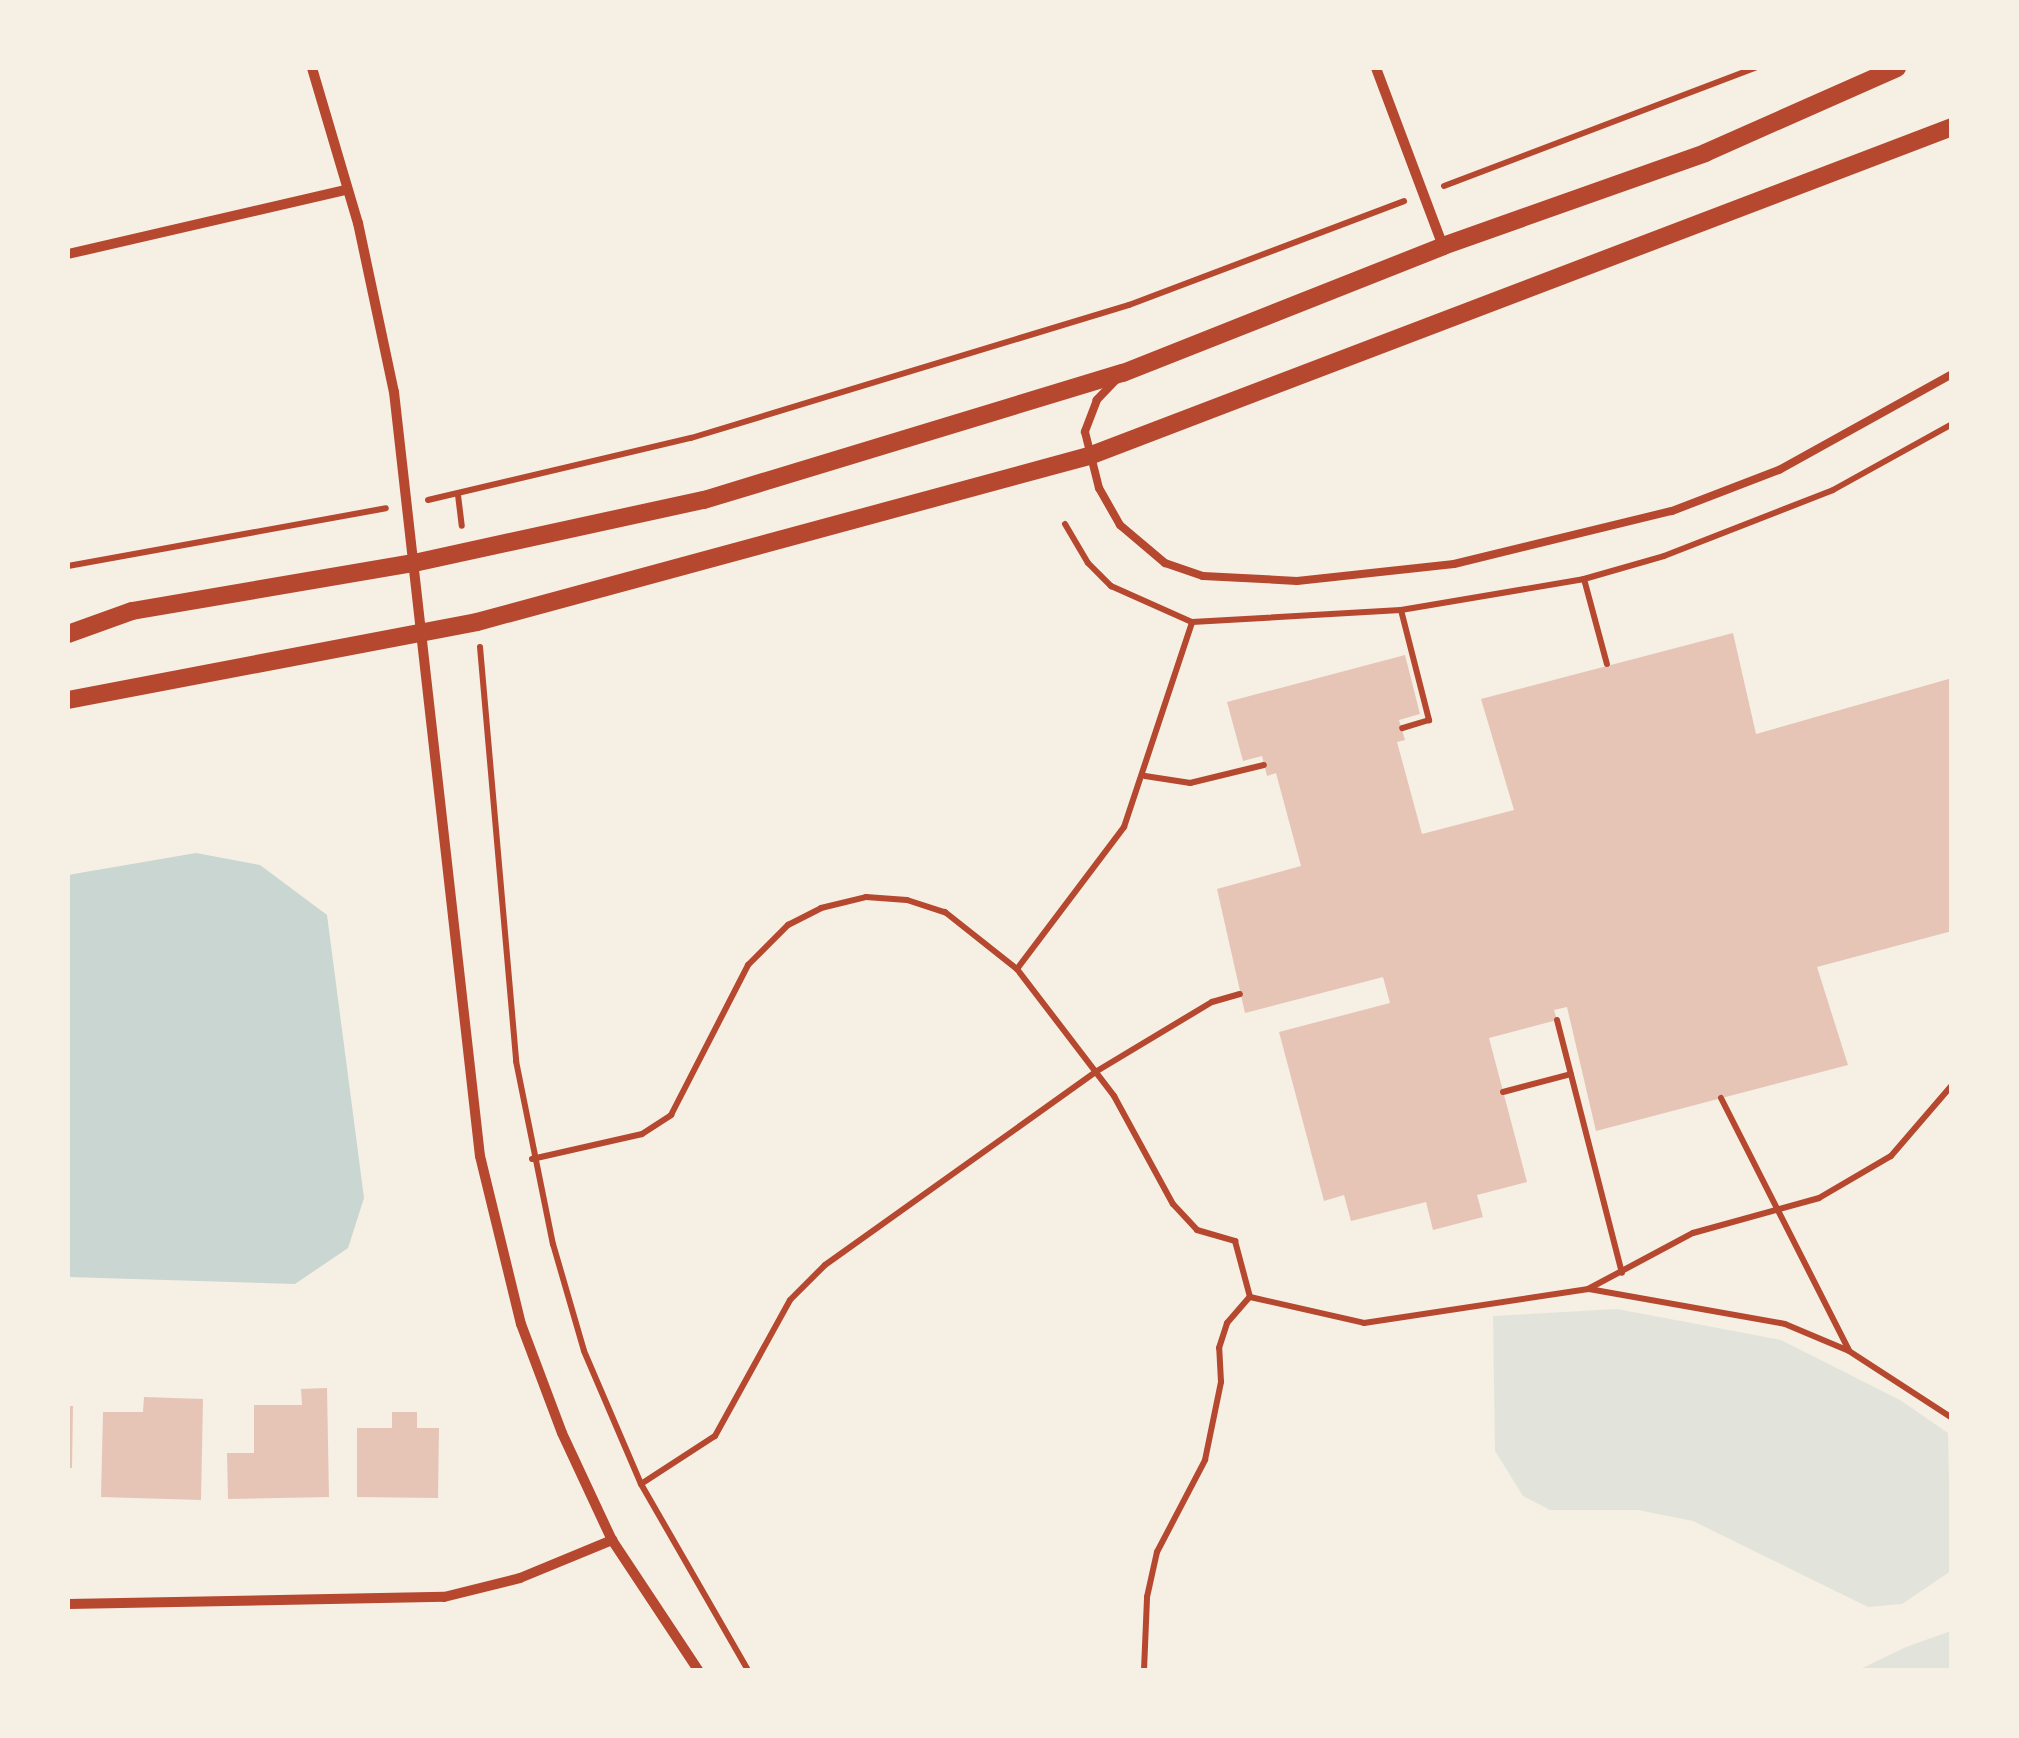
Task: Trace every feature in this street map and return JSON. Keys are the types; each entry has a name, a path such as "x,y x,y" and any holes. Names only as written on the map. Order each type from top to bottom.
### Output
{"street":[{"path":"312,68 358,224 394,392 480,1156 521,1324 612,1540 698,1670"},
{"path":"1376,68 1443,246"},
{"path":"68,634 132,611 414,563 704,500 1123,373 1443,246 1705,153 1897,68"},
{"path":"68,700 477,622 1089,456 1952,127"},
{"path":"68,254 345,190"},
{"path":"68,1604 444,1597 520,1578 612,1540"}],"lane":[{"path":"1123,373 1096,400 1085,432 1089,456 1120,525 1164,563 1203,576 1298,580 1454,564 1672,511 1779,470 1952,374"}],"path":[{"path":"68,566 458,495 691,438 1129,306 1755,68"},
{"path":"458,495 465,553"},
{"path":"1017,969 1124,827 1146,776 1192,622 1112,586 1088,563 1065,524"},
{"path":"1584,579 1607,664"},
{"path":"1401,610 1429,720 1402,728"},
{"path":"477,622 514,1042 532,1160 584,1351 641,1484 748,1670"},
{"path":"1146,776 1190,783 1264,765"},
{"path":"532,1160 642,1134 671,1115 748,965 788,925 821,908 866,897 907,900 945,912 1017,969 1096,1071 1174,1204 1197,1230 1236,1242 1250,1297"},
{"path":"641,1484 715,1436 790,1300 825,1265 1096,1071 1196,1010 1240,994"},
{"path":"1556,1020 1622,1273"},
{"path":"1504,1092 1570,1074"},
{"path":"1250,1297 1364,1324 1588,1289 1693,1233 1819,1198 1891,1156 1952,1085"},
{"path":"1722,1098 1741,1146 1781,1210 1849,1351"},
{"path":"1588,1289 1785,1324 1849,1351 1952,1418"},
{"path":"1144,1670 1145,1612 1157,1552 1205,1460 1222,1382 1219,1348 1227,1324 1250,1297"}],"shaded area":[{"path":"196,853 260,865 327,915 364,1198 348,1248 295,1284 68,1277 68,875"},
{"path":"1617,1309 1781,1340 1900,1400 1948,1433 1951,1571 1902,1604 1868,1607 1693,1521 1638,1510 1550,1510 1523,1496 1495,1451 1493,1316"},
{"path":"1951,1631 1951,1670 1858,1670 1906,1647"}],"building":[{"path":"1733,633 1756,734 1952,678 1952,931 1817,967 1848,1065 1596,1131 1567,1007 1554,1010 1557,1020 1489,1038 1527,1182 1477,1195 1483,1217 1433,1230 1426,1202 1351,1221 1344,1195 1324,1201 1279,1032 1390,1003 1383,977 1245,1013 1217,889 1301,866 1276,773 1267,776 1262,756 1243,761 1227,702 1405,655 1420,714 1399,720 1405,740 1397,742 1422,834 1514,810 1481,699"},
{"path":"327,1388 329,1497 228,1499 227,1453 254,1453 254,1405 302,1405 301,1389"},
{"path":"144,1397 203,1399 201,1500 101,1497 103,1412 143,1412"},
{"path":"68,1406 73,1406 72,1468 68,1468"},
{"path":"392,1412 417,1412 417,1428 439,1428 438,1498 357,1497 357,1428 392,1428"}]}
